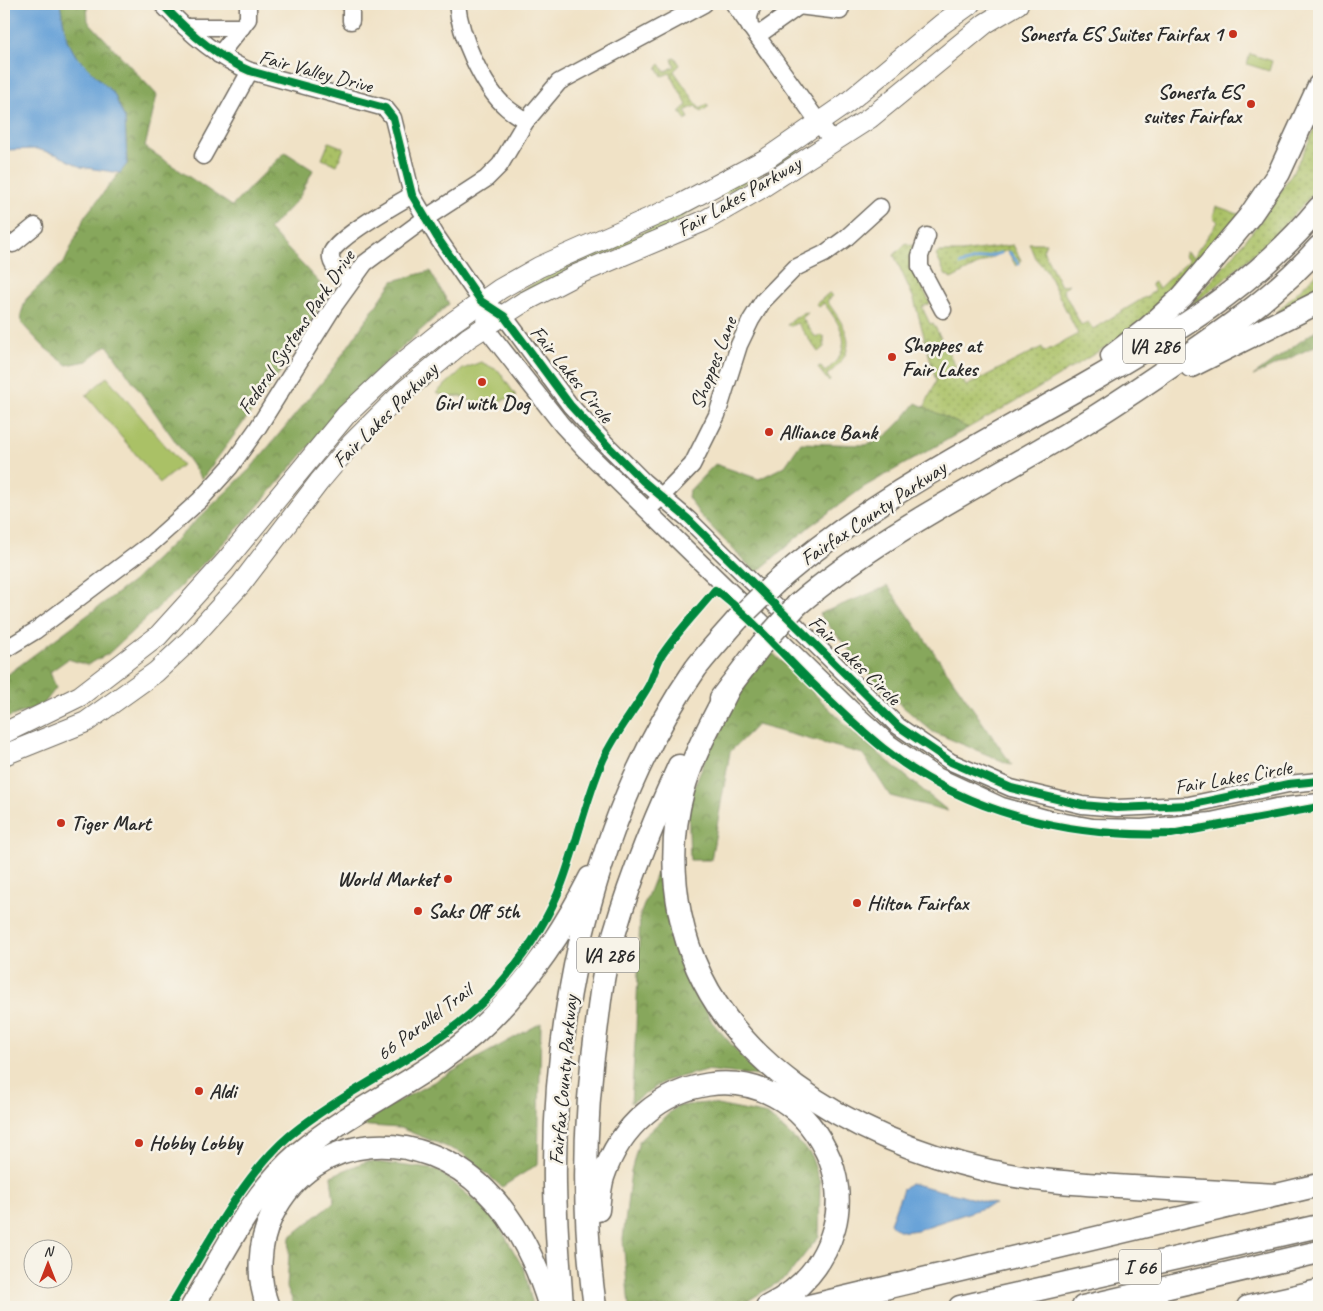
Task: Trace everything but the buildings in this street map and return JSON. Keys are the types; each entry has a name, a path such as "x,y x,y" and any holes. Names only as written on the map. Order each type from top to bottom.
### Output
{"highway":[{"path":"966,453 1095,369 1147,329 1182,297 1261,201 1280,173 1317,91 1319,70"},
{"name":"Fairfax County Parkway","path":"562,1307 554,1164 560,1065 567,1008 576,963 611,834 647,751 677,697 697,667 738,619 775,583 857,520 966,453 1171,336 1222,300 1286,243 1319,208"},
{"name":"Fairfax County Parkway","path":"594,1306 586,1167 593,1051 608,956 642,850 676,772 712,709 762,644 798,606 868,553 937,508 1066,435 1114,405 1250,313 1300,268 1319,247"},
{"path":"1114,405 1319,302"},
{"path":"730,686 701,743 683,790 674,851 677,898 690,949 712,997 744,1039 770,1066 819,1103 868,1130 914,1149 991,1172 1081,1184 1276,1194"},
{"path":"192,1307 250,1209 283,1168 318,1139 458,1048 504,1008 528,978 563,926 611,834"},
{"path":"594,1306 598,1212 602,1178 615,1149 630,1127 660,1101 686,1088 714,1083 746,1086 787,1104 811,1126 822,1142 835,1173 837,1190 836,1215 831,1238 824,1255 795,1290 767,1307"},
{"path":"268,1307 261,1279 261,1256 265,1233 278,1204 291,1185 316,1164 347,1149 377,1145 410,1149 436,1157 460,1170 485,1189 515,1226 532,1256 541,1276 550,1307"},
{"path":"805,1307 1319,1185"},
{"name":"I 66","path":"960,1307 1319,1226"},
{"path":"1082,1307 1319,1252"},
{"path":"1248,1307 1319,1291"}],"main road":[{"name":"Fair Lakes Parkway","path":"4,733 80,696 158,636 225,562 346,415 426,343 482,301 562,255 679,205 787,146 847,104 942,24 970,4"},
{"name":"Fair Lakes Parkway","path":"4,755 86,722 156,672 190,640 241,584 319,482 352,444 403,392 453,350 524,302 576,275 704,221 758,190 870,118 986,23 1018,4"}],"street":[{"name":"Fair Valley Drive","path":"162,4 185,27 219,55 250,72 385,108 393,118 412,195 482,301"},
{"name":"Fair Valley Drive","path":"219,55 248,19 248,4"},
{"path":"351,4 352,21"},
{"path":"457,4 468,45 484,78 506,107 526,121"},
{"name":"Federal Systems Park Drive","path":"4,650 152,544 200,500 230,467 257,430 351,281 376,253 486,179 506,157 526,121 559,82 704,4"},
{"path":"734,4 832,141"},
{"path":"753,4 749,17 753,31"},
{"path":"753,31 800,5 840,11 842,4"},
{"name":"Fair Valley Drive","path":"185,27 242,27"},
{"path":"200,160 250,72"},
{"path":"351,281 333,263 332,250 364,224 412,195"},
{"name":"Shoppes Lane","path":"646,512 662,498 692,465 717,415 739,344 763,301 795,268 831,248 880,207"},
{"path":"12,244 35,226"},
{"path":"927,236 920,256 920,267 943,310"},
{"path":"482,301 485,327"},
{"name":"Fair Lakes Circle","path":"482,301 504,316 575,410 607,445 694,526 898,726 951,762 1012,788 1082,805 1154,808 1189,805 1288,784 1319,781"},
{"name":"Fair Lakes Circle","path":"485,327 562,425 646,512 772,634 889,743 935,775 1002,806 1049,820 1093,827 1142,828 1211,821 1276,807 1319,802"}],"green space":[{"path":"60,4 87,4 88,21 157,95 145,147 232,206 285,152 313,170 299,198 269,229 328,292 279,374 202,479 107,345 87,361 67,365 45,348 22,324 21,314 26,299 65,261 85,216 127,163 125,119 114,94 76,56 67,40"},
{"path":"1250,54 1272,61 1269,71 1247,64"},
{"path":"675,57 680,65 674,71 700,109 707,104 709,106 701,112 695,106 685,111 689,118 686,121 680,111 687,105 670,73 662,76 657,67 660,64 665,72 675,66 672,59"},
{"path":"1319,118 1319,186 1258,251 1188,308 1226,264 1279,194 1294,170"},
{"path":"329,142 344,148 337,165 322,159"},
{"path":"801,146 801,150 756,177 695,209 668,227 513,298 515,294 571,263 637,235"},
{"path":"1216,206 1241,215 1179,288 1117,340 1034,391 968,428 924,408 936,381 914,299 894,255 906,243 915,247 912,265 930,303 922,307 930,324 933,323 966,386 1042,347 1044,352 1078,334 1046,270 1035,258 1029,243 1046,243 1043,250 1061,286 1069,284 1063,290 1081,325 1088,322 1093,329 1155,291 1151,284 1154,282 1159,288 1189,260 1184,255 1186,252 1193,257 1218,222 1213,217"},
{"path":"1013,245 1021,260 1016,266 1007,250 951,279 948,275 946,276 936,255 939,252 962,252"},
{"path":"430,271 449,304 363,384 245,521 179,588 108,654 87,665 68,659 50,672 56,688 43,705 4,719 4,677 132,582 250,469 329,374 393,281"},
{"path":"1319,271 1319,290 1302,301 1276,313"},
{"path":"829,293 833,296 827,301 841,321 848,339 844,356 838,365 827,375 830,380 829,382 818,368 821,367 825,372 834,363 843,346 843,338 837,322 824,303 819,307 816,304"},
{"path":"804,312 808,313 802,318 816,338 821,335 824,337 824,347 818,352 797,323 791,326 787,324"},
{"path":"1319,328 1319,344 1253,376"},
{"path":"481,362 499,371 516,396 480,407 461,396 448,397 436,393 463,369"},
{"path":"107,377 182,465 160,483 86,395"},
{"path":"916,403 968,428 864,487 810,526 756,573 700,515 688,497 689,491 715,464 759,479 785,466 801,443 865,445 873,443 894,429"},
{"path":"888,586 1012,765 933,732 882,689 819,614"},
{"path":"770,650 854,733 948,811 890,796 863,754 757,725 730,752 711,860 690,860 688,802 727,705"},
{"path":"657,871 678,951 712,1022 759,1076 706,1070 665,1081 631,1103 640,915"},
{"path":"541,1023 538,1164 502,1187 462,1153 400,1128 355,1125"},
{"path":"707,1103 768,1115 810,1153 820,1182 819,1236 787,1277 741,1305 732,1307 629,1307 623,1239 631,1171 639,1141 677,1106"},
{"path":"367,1161 438,1170 494,1217 525,1271 533,1307 295,1307 287,1287 290,1237 334,1202 331,1176"}],"water":[{"path":"4,4 60,4 67,40 76,56 114,94 125,119 127,164 120,173 81,167 58,155 37,149 4,150"},
{"path":"910,1183 995,1204 917,1230 902,1231 896,1229 890,1223 903,1189"}],"waterway":[{"path":"1009,252 1019,264"},
{"path":"961,264 1001,253"}],"cycle path":[{"path":"162,4 214,51 237,65 250,71 385,108 393,118 412,195 437,237 481,301 504,316 570,405 643,481 688,519 898,726 951,762 1011,788 1082,805 1117,808 1189,805 1288,784 1319,781"},
{"name":"66 Parallel Trail","path":"170,1307 209,1240 239,1194 255,1172 289,1136 344,1097 401,1063 456,1025 482,1003 514,967 530,945 557,896 592,790 608,750 649,685 662,655 715,590 752,622 828,699 883,748 914,771 983,805 1019,817 1056,826 1133,834 1171,834 1319,807"}],"place":[{"name":"Sonesta ES Suites Fairfax 1","path":"1233,34"},
{"name":"Sonesta ES suites Fairfax","path":"1251,104"},
{"name":"Shoppes at Fair Lakes","path":"892,357"},
{"name":"Girl with Dog","path":"482,382"},
{"name":"Alliance Bank","path":"769,432"},
{"name":"Tiger Mart","path":"61,823"},
{"name":"World Market","path":"448,879"},
{"name":"Hilton Fairfax","path":"857,903"},
{"name":"Saks Off 5th","path":"418,911"},
{"name":"Aldi","path":"199,1091"},
{"name":"Hobby Lobby","path":"139,1143"}]}
